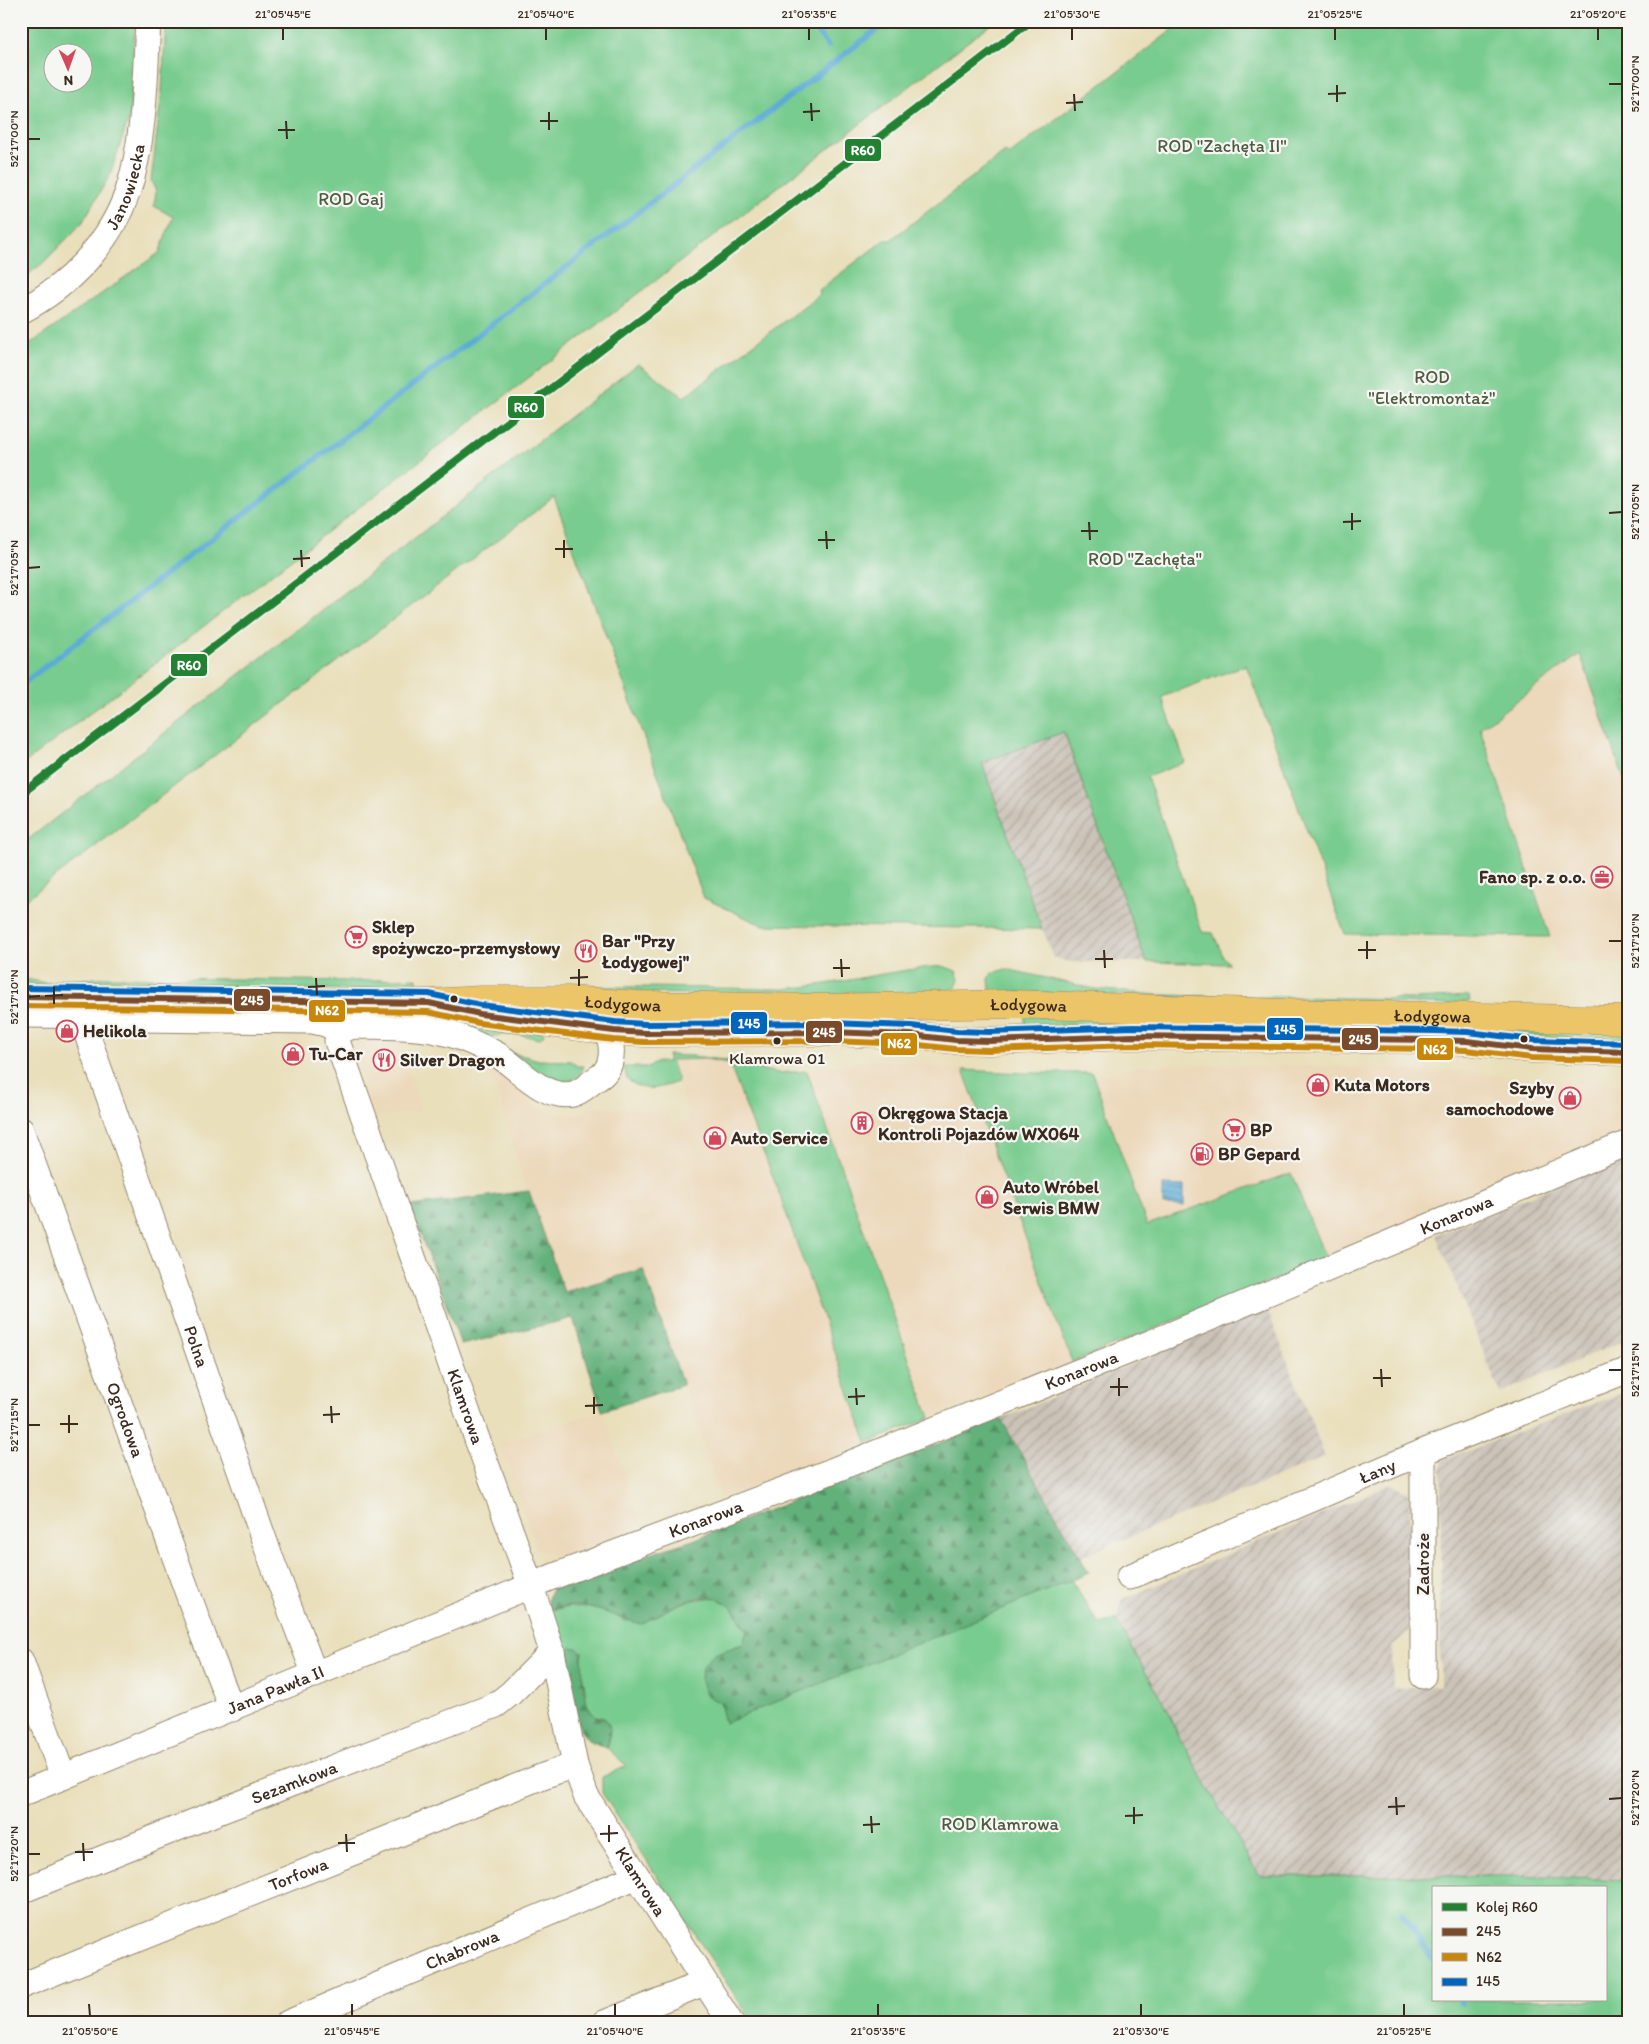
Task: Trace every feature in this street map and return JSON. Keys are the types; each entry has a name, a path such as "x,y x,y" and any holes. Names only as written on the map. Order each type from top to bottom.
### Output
{"main road":[{"name":"Łodygowa","path":"21,996 429,1003 480,1014 609,1017 825,1008 994,1004 1282,1013 1628,1020"},
{"name":"Łodygowa","path":"609,1017 645,1033 737,1031 911,1034 956,1040 996,1041 1133,1036 1434,1040 1467,1041 1532,1049 1628,1052"}],"street":[{"name":"Janowiecka","path":"21,311 60,285 84,264 106,235 128,192 138,147 144,92 148,21"},
{"path":"21,1015 125,1016 139,1019 313,1021 326,1024 340,1032 355,1026 438,1030 485,1048 547,1091 572,1094 591,1085 595,1079 604,1073 610,1060 609,1017"},
{"name":"Polna","path":"86,1015 86,1032 268,1550 315,1674"},
{"name":"Klamrowa","path":"340,1032 337,1041 339,1050 473,1430 531,1586 552,1652 575,1766 586,1796 731,2023"},
{"name":"Ogrodowa","path":"21,1130 200,1628 232,1709"},
{"name":"Konarowa","path":"531,1586 804,1482 1149,1343 1628,1143"},
{"name":"Łany","path":"1129,1577 1423,1452 1628,1370"},
{"name":"Zadroże","path":"1423,1452 1423,1676"},
{"name":"Jana Pawła II","path":"21,1794 531,1586"},
{"name":"Sezamkowa","path":"21,1891 218,1812 496,1705 511,1693 552,1652"},
{"path":"21,1661 63,1777"},
{"name":"Torfowa","path":"21,1986 554,1771 575,1766"},
{"name":"Chabrowa","path":"288,2023 637,1876"},
{"path":"604,2023 704,1983"}],"shaded area":[{"path":"1580,654 1628,790 1628,965 1560,963 1480,728"},
{"path":"1064,732 1146,962 1069,962 1053,957 981,763"},
{"path":"356,1040 401,1041 420,1111 374,1117 351,1054"},
{"path":"705,1059 729,1063 779,1193 867,1443 722,1501 643,1269 564,1292 529,1191 526,1191 501,1103 488,1066 513,1082 538,1109 559,1115 578,1115 596,1106 665,1111 674,1126 689,1120 671,1060"},
{"path":"867,1060 913,1063 963,1070 1072,1362 930,1418 807,1071"},
{"path":"1143,1065 1244,1066 1278,1069 1277,1065 1469,1072 1534,1079 1599,1080 1628,1087 1628,1132 1532,1167 1491,1193 1326,1259 1291,1173 1147,1225 1093,1078"},
{"path":"1628,1156 1628,1339 1500,1393 1436,1235"},
{"path":"1265,1308 1325,1457 1080,1557 1001,1419"},
{"path":"1628,1391 1628,1880 1507,1876 1261,1876 1257,1873 1178,1735 1170,1714 1116,1620 1123,1599 1392,1484 1410,1494 1411,1623 1410,1629 1392,1647 1393,1688 1440,1686 1441,1469 1443,1460"},
{"path":"602,1411 642,1524 560,1557 537,1550 500,1444"}],"green space":[{"path":"21,21 135,21 130,115 110,175 82,223 43,263 21,280"},
{"name":"ROD Gaj","path":"166,21 995,21 21,766 21,348 36,340 159,253 173,217 154,206 156,191 151,181 162,90"},
{"path":"1184,21 1628,21 1628,790 1580,654 1480,728 1550,937 1345,934 1246,665 1162,697 1185,762 1147,777 1202,932 1213,933 1224,958 1229,964 1146,962 1064,732 982,763 1042,929 762,925 755,922 704,898 554,497 21,903 21,845 638,364 684,397 820,294 819,290 887,238 889,241 1005,152 1009,155"},
{"path":"943,966 956,971 959,979 956,987 941,998 573,992 573,986 783,989"},
{"path":"1006,969 1095,989 1158,995 1417,999 1469,996 1470,1001 1455,1005 994,992 990,989 989,979 992,973"},
{"path":"105,977 356,981 417,978 417,983 378,990 21,985 21,978 46,983"},
{"path":"137,1009 404,1013 542,1030 544,1035 539,1039 518,1034 492,1036 489,1040 348,1017"},
{"path":"1025,1016 1627,1031 1627,1042 1443,1031 1025,1025"},
{"path":"509,1052 539,1060 571,1061 577,1066 583,1066 577,1077 569,1081 559,1081 537,1071"},
{"path":"668,1055 694,1056 729,1061 729,1063 705,1059 671,1060 678,1082 658,1088 639,1087 627,1079 624,1067 650,1067 656,1062 668,1062"},
{"path":"729,1063 778,1073 807,1071 930,1418 867,1443 779,1193"},
{"path":"963,1070 1023,1073 1092,1073 1147,1225 1291,1173 1326,1259 1072,1362"},
{"path":"529,1191 564,1292 643,1269 683,1385 602,1411 573,1318 461,1345 410,1206"},
{"path":"1001,1419 1089,1573 725,1723 720,1703 706,1695 701,1681 702,1667 712,1655 743,1644 747,1631 733,1608 720,1599 709,1597 697,1598 673,1607 641,1624 586,1607 563,1607 550,1610 549,1595 558,1583 693,1540"},
{"name":"ROD Klamrowa","path":"1071,1580 1099,1624 1116,1620 1170,1714 1178,1735 1257,1873 1261,1876 1507,1876 1628,1880 1628,2023 753,2023 602,1793 602,1777 627,1766 607,1748 610,1736 604,1718 593,1715 587,1705 584,1682 563,1652 550,1610 585,1607 609,1612 625,1621 654,1618 665,1610 687,1601 714,1597 730,1605 747,1631 743,1644 712,1655 725,1722"},
{"path":"571,1647 582,1652 583,1685 590,1711 604,1719 610,1727 607,1748 588,1740 580,1730 563,1652"}],"water":[{"path":"1163,1185 1184,1186 1184,1206 1163,1205"}],"waterway":[{"path":"809,21 828,46"},
{"path":"21,685 888,21"},
{"path":"1402,1913 1432,1958"}],"rail line":[{"name":"R60","path":"21,794 1031,21"}],"transit line":[{"name":"145","path":"21,988 429,994 481,1005 645,1024 830,1023 911,1026 989,1032 1133,1027 1434,1031 1468,1032 1533,1040 1628,1043"},
{"name":"245","path":"21,997 429,1003 480,1014 614,1031 645,1033 830,1032 911,1035 956,1040 989,1041 1133,1036 1434,1040 1467,1041 1532,1049 1628,1052"},
{"name":"N62","path":"21,1006 428,1012 479,1023 613,1040 644,1042 830,1041 910,1044 955,1049 989,1050 1133,1045 1434,1049 1466,1050 1532,1058 1628,1061"}],"place":[{"name":"Fano sp. z o.o.","path":"1602,877"},
{"name":"Sklep spożywczo-przemysłowy","path":"356,937"},
{"name":"Bar \"Przy Łodygowej\"","path":"586,951"},
{"name":"Helikola","path":"67,1031"},
{"name":"Klamrowa 01","path":"777,1041"},
{"name":"Tu-Car","path":"293,1054"},
{"name":"Silver Dragon","path":"384,1060"},
{"name":"Kuta Motors","path":"1318,1085"},
{"name":"Szyby samochodowe","path":"1570,1098"},
{"name":"Okręgowa Stacja Kontroli Pojazdów WX064","path":"862,1123"},
{"name":"BP","path":"1234,1130"},
{"name":"Auto Service","path":"715,1138"},
{"name":"BP Gepard","path":"1202,1154"},
{"name":"Auto Wróbel Serwis BMW","path":"987,1197"}],"park label":[{"name":"ROD \"Zachęta II\"","path":"1222,146"},
{"name":"ROD \"Elektromontaż\"","path":"1432,387"},
{"name":"ROD \"Zachęta\"","path":"1145,559"}]}
